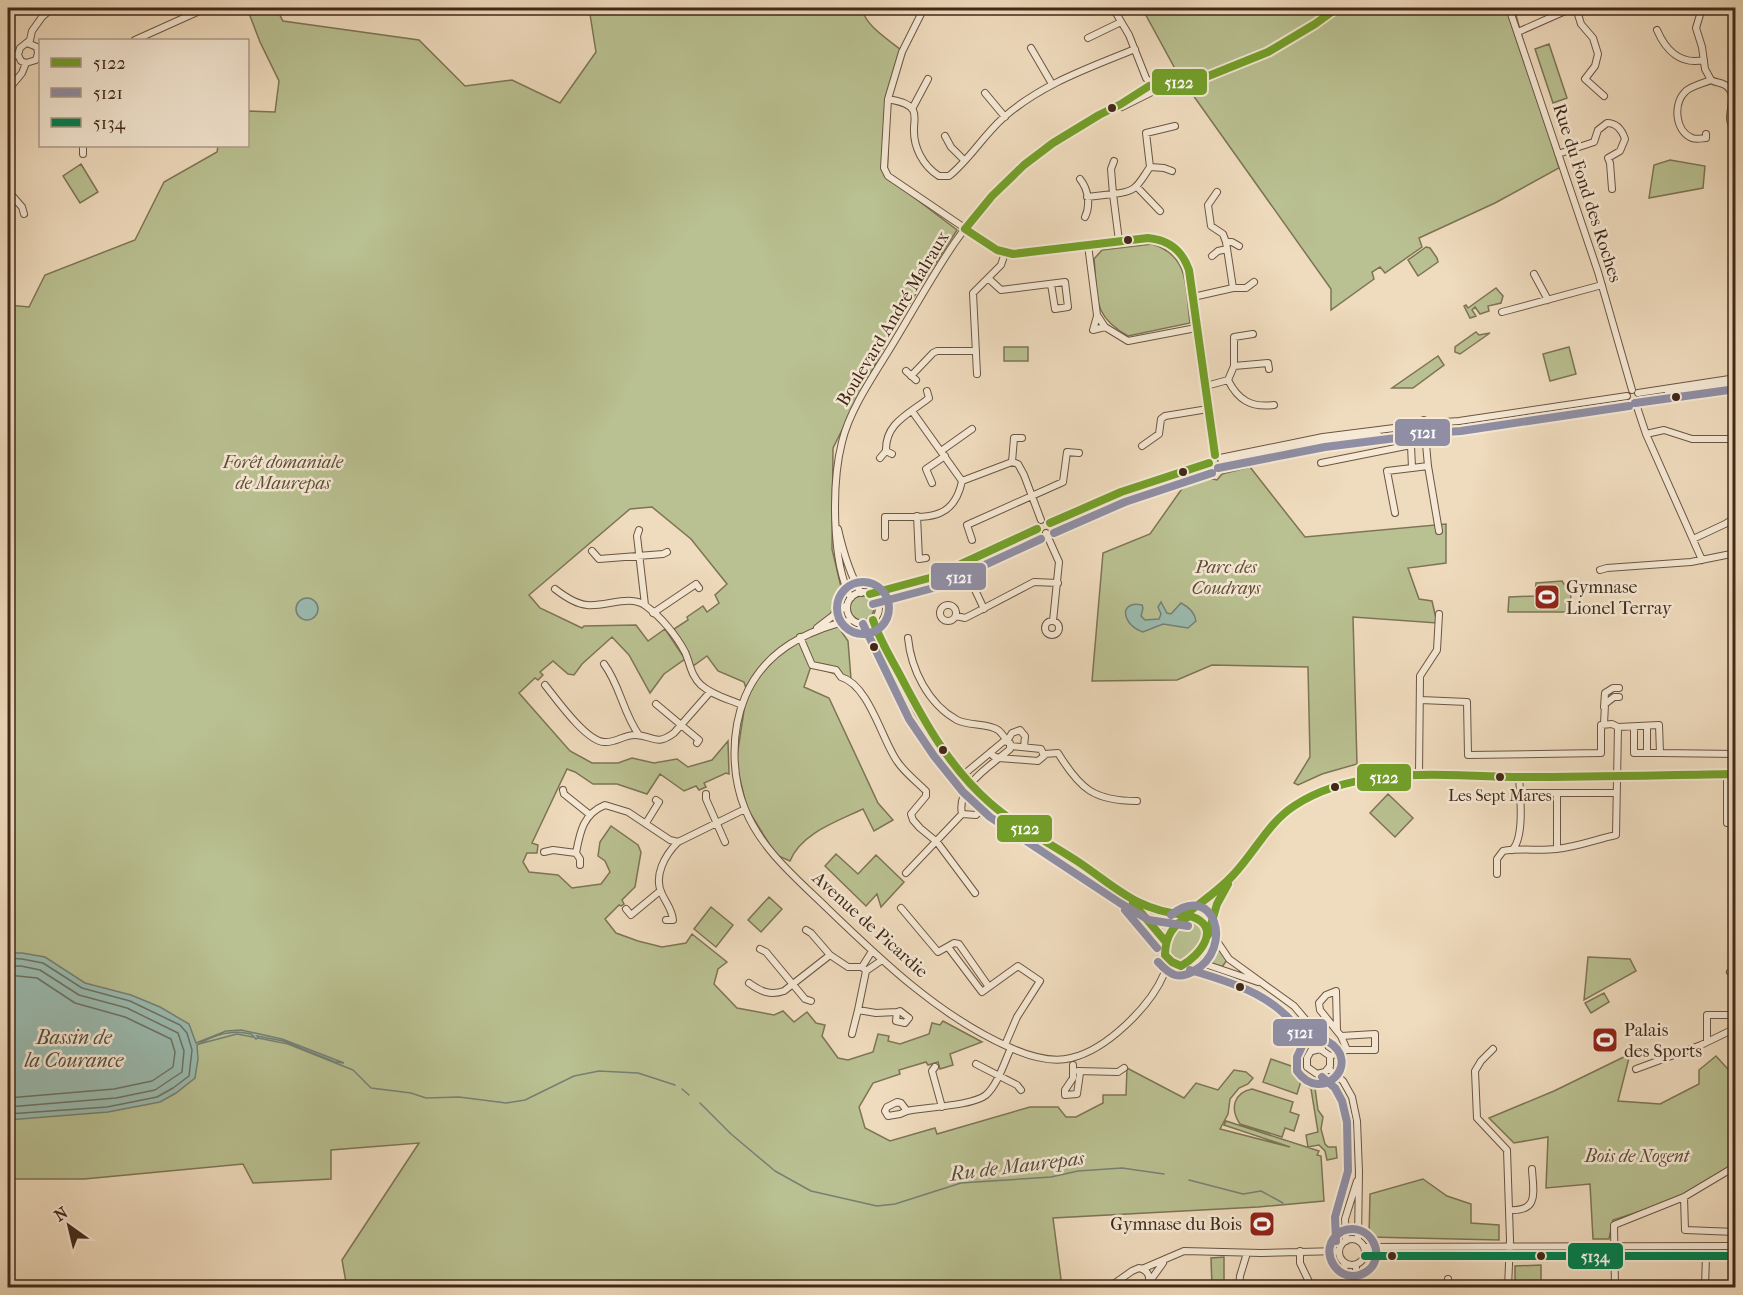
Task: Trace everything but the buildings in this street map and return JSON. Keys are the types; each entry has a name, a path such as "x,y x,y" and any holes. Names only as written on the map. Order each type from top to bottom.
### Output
{"street":[{"path":"27,43 37,47 38,62 26,63 21,61 18,55 20,48 27,43 42,17 52,8"},
{"path":"137,39 206,8"},
{"path":"924,8 902,52 888,99 884,168 888,176 965,229 1005,253 1023,254 1156,238 1175,246 1187,263 1208,409 1219,459 1216,468 1209,463"},
{"path":"1113,8 1135,49 1150,89"},
{"name":"Boulevard André Malraux","path":"851,598 842,575 835,530 842,441 857,405 947,255 992,196 1018,171 1053,143 1089,121 1150,89 1174,88 1268,52 1337,8"},
{"name":"Rue du Fond des Roches","path":"1509,8 1602,285 1646,434 1702,560"},
{"path":"1518,32 1574,8 1581,24 1593,38 1597,47 1597,61 1586,79 1604,96"},
{"path":"1702,8 1696,28 1705,69 1711,80 1723,83 1728,88 1732,101 1730,120 1736,133"},
{"path":"1088,38 1121,22"},
{"path":"1657,30 1665,45 1679,57 1693,62 1704,60"},
{"path":"1032,48 1052,84"},
{"path":"888,99 906,104 912,109 915,116 916,147 923,160 939,176 949,176 986,134 1029,97 1052,84 1135,49"},
{"path":"8,55 18,55"},
{"path":"8,90 22,73 26,63"},
{"path":"912,109 928,80"},
{"path":"1706,134 1706,138 1695,139 1689,136 1677,121 1679,103 1686,90 1711,80"},
{"path":"985,93 1005,117"},
{"path":"1558,154 1594,142 1598,130 1607,123 1616,125 1625,139 1620,151 1608,159 1612,189"},
{"path":"1087,197 1129,192 1137,186 1150,167 1146,133 1175,126"},
{"path":"945,136 951,147 964,160"},
{"path":"82,147 83,154"},
{"path":"1114,161 1111,169 1119,241"},
{"path":"1150,167 1172,171"},
{"path":"1080,179 1086,187 1088,210 1085,218"},
{"path":"1137,186 1160,211"},
{"path":"8,191 22,207 24,214"},
{"path":"1217,192 1208,205 1211,226 1223,234 1233,288"},
{"path":"1212,256 1232,242 1239,246"},
{"path":"1088,245 1096,315 1096,325 1093,330 1105,327"},
{"path":"977,374 973,293 1000,265 1005,253"},
{"path":"1534,274 1548,300"},
{"path":"988,278 1001,290 1065,282 1068,307 1055,309 1051,284"},
{"path":"1193,297 1233,288 1246,288 1254,282"},
{"path":"1503,312 1602,285"},
{"path":"1096,315 1105,327 1128,341 1196,328"},
{"path":"8,326 11,333"},
{"path":"1206,386 1227,380 1234,366 1234,337 1253,334"},
{"path":"911,376 933,353 976,351"},
{"path":"1234,366 1268,363 1269,369"},
{"path":"1209,463 1210,457 1219,459 1248,456 1321,442 1627,396 1630,401 1636,395 1736,378"},
{"path":"1227,380 1235,393 1248,404 1274,405"},
{"path":"1636,395 1736,383"},
{"path":"880,458 889,452 887,434 892,426 930,397"},
{"path":"1142,446 1159,434 1161,419 1165,416 1208,409"},
{"path":"912,411 962,482"},
{"path":"1425,428 1428,466 1439,531"},
{"path":"932,483 926,469 972,429"},
{"path":"1646,434 1664,430 1692,439 1736,439"},
{"path":"1012,462 1014,438 1022,438"},
{"path":"1321,463 1411,445 1412,468"},
{"path":"972,540 965,522 1033,497 1063,482 1067,452 1079,453"},
{"path":"885,537 885,517 935,515 948,510 954,504 962,482 1012,462 1018,464 1041,519"},
{"path":"1050,523 1121,492 1209,463"},
{"path":"1395,513 1387,471 1428,466"},
{"name":"Boulevard André Malraux","path":"836,516 844,555 861,593"},
{"path":"917,516 919,559 926,558"},
{"path":"1693,538 1736,517"},
{"path":"1041,519 1050,523"},
{"path":"1037,530 1036,524 1041,519"},
{"path":"1046,533 1050,528 1050,523"},
{"path":"639,530 637,536 645,605"},
{"path":"1037,530 1046,533"},
{"path":"897,669 860,624 852,620 847,605 851,598 861,593 870,594 933,577 1037,530"},
{"path":"1046,533 1059,562 1053,621"},
{"path":"592,551 598,559 640,557 667,552"},
{"path":"1600,570 1691,562 1736,553"},
{"path":"878,607 886,598 925,583 933,577"},
{"path":"969,577 984,609"},
{"path":"956,616 965,618 1034,582 1058,583"},
{"path":"653,613 696,584 699,588"},
{"path":"555,589 574,602 585,605 622,601 645,605 676,636 685,652 694,677 710,692 742,705"},
{"path":"860,624 873,620 878,614 876,600 870,594"},
{"name":"Avenue de Picardie","path":"810,633 847,605"},
{"path":"1419,775 1420,676 1437,650 1439,614"},
{"name":"Avenue de Picardie","path":"852,620 800,637 770,659 756,676 742,705 735,762 745,809 760,838 776,858 872,951 929,998 965,1024 1008,1047 1040,1059 1072,1062 1128,1025 1146,1004 1165,972"},
{"path":"873,620 886,650 930,732 962,776 989,802 1125,894 1153,910 1202,920 1230,959 1294,1006 1311,1026 1322,1049 1330,1056 1331,1063 1329,1069 1317,1074 1310,1070 1306,1062 1317,1040"},
{"path":"800,637 812,665 836,670 865,698 897,762 926,791 926,796 911,814 913,820 937,842 975,893"},
{"path":"908,638 910,656 921,681 933,699 957,720 998,729 1009,743 1041,749 1044,754"},
{"path":"604,664 612,675 631,724 639,735"},
{"path":"545,685 592,738 606,742 614,741 624,735 631,724"},
{"path":"1420,700 1467,702 1468,755 1601,753 1601,724 1604,724 1605,693 1613,688 1619,688"},
{"path":"624,735 639,735 655,740 674,733 710,692"},
{"path":"1604,708 1609,700 1619,697"},
{"path":"656,704 699,740 697,742"},
{"path":"1604,724 1618,727 1659,725 1660,753"},
{"path":"1647,726 1647,753"},
{"path":"1497,874 1497,859 1503,851 1557,849 1616,835 1618,727"},
{"path":"1634,727 1634,753 1736,754"},
{"path":"962,814 960,805 970,784 999,758 1009,743 1012,733 1020,730 1025,736 1024,747"},
{"path":"962,776 992,751 1009,743"},
{"path":"992,751 993,756 999,758 1038,761 1044,754 1058,753 1077,780 1094,794 1116,801 1137,801"},
{"path":"1234,875 1186,916 1165,941 1165,972 1193,960 1208,930 1217,904 1234,875 1265,833 1293,806 1333,786 1351,781 1419,775 1519,777 1736,774"},
{"path":"1727,775 1727,823 1736,823"},
{"path":"1512,850 1517,845 1519,834 1519,777"},
{"path":"563,790 564,794 589,814"},
{"path":"1520,793 1616,793"},
{"path":"1557,793 1557,849"},
{"path":"706,794 706,799 725,842"},
{"path":"646,823 659,802 656,800"},
{"path":"962,814 976,815 989,802"},
{"path":"580,865 580,859 576,853 581,830 589,814 605,805 628,812 670,840 678,842"},
{"path":"666,920 673,920 672,912 660,891 659,880 662,864 669,851 678,842 745,809"},
{"path":"1727,809 1736,809"},
{"path":"906,873 962,814"},
{"path":"544,852 553,850 576,853"},
{"path":"626,909 631,915 660,891"},
{"path":"1125,894 1165,941"},
{"path":"902,908 938,952 954,943 958,944 989,987 1018,966 1040,981 1017,1017 998,1075 993,1087 986,1095 942,1107 907,1111"},
{"path":"806,930 830,955 848,967 864,969 882,960"},
{"path":"760,949 766,952 805,999 811,1001"},
{"path":"852,1034 864,969 872,951"},
{"path":"749,983 768,993 777,994 830,955"},
{"path":"1165,955 1172,962 1181,966"},
{"path":"1193,960 1263,984"},
{"path":"1339,1033 1336,991 1326,995 1319,1003 1320,1010 1339,1033 1347,1050"},
{"path":"858,1010 876,1013 897,1012"},
{"path":"1707,1041 1707,1016 1736,1015"},
{"path":"1636,1069 1736,1028"},
{"path":"1330,1056 1347,1050 1375,1050 1375,1034 1339,1033"},
{"path":"1312,1051 1322,1049"},
{"path":"1493,1049 1481,1060 1475,1071 1476,1104 1477,1118 1507,1150 1508,1287"},
{"path":"1072,1062 1080,1073 1077,1094 1065,1095 1065,1090 1073,1078 1072,1062"},
{"path":"976,1064 1017,1085 1021,1090"},
{"path":"935,1067 932,1071 942,1107"},
{"path":"1080,1073 1118,1072 1124,1068"},
{"path":"1329,1069 1342,1081 1352,1097 1357,1121 1358,1240"},
{"path":"1615,1287 1614,1225 1684,1197 1736,1166"},
{"path":"1509,1210 1523,1210 1534,1198 1532,1169"},
{"path":"1339,1251 1346,1240 1345,1219 1359,1172"},
{"path":"1684,1197 1685,1230 1736,1232"},
{"path":"1346,1240 1358,1240 1365,1247 1509,1247 1736,1256"},
{"path":"1356,1287 1356,1264 1365,1256 1509,1255 1736,1246"},
{"path":"1365,1247 1365,1256"},
{"path":"1108,1287 1135,1269 1142,1269 1185,1251 1247,1253 1339,1251"},
{"path":"1300,1251 1300,1263 1312,1287"},
{"path":"1339,1251 1344,1262 1346,1287"},
{"path":"1239,1287 1247,1253"},
{"path":"1705,1287 1706,1255"},
{"path":"1148,1285 1161,1264 1170,1257"},
{"path":"1344,1262 1356,1264"},
{"path":"1142,1269 1146,1272 1148,1285"},
{"path":"1113,1287 1130,1287 1129,1274"},
{"path":"1448,1280 1448,1287"}],"green space":[{"name":"Forêt domaniale de Maurepas","path":"247,8 276,8 283,21 419,40 465,86 512,80 560,103 596,52 589,8 862,8 872,26 901,50 890,101 887,177 957,230 892,331 833,448 832,549 841,587 830,615 848,641 851,679 811,666 804,687 829,698 878,803 893,820 874,831 863,809 811,835 795,851 790,861 776,855 747,808 736,763 747,691 744,682 718,671 707,656 693,666 674,629 703,606 707,612 719,603 715,595 727,584 691,539 652,507 630,509 529,595 540,608 582,628 584,626 636,625 648,641 665,629 685,659 664,674 650,693 629,655 612,637 582,664 574,675 568,674 553,661 540,672 543,675 538,680 535,678 519,693 570,751 592,763 618,763 632,758 654,763 677,759 688,767 712,760 728,741 729,774 726,773 704,783 706,787 699,790 696,786 684,791 660,774 647,794 617,784 593,784 567,769 532,843 538,845 537,853 527,853 523,862 529,872 558,875 572,888 601,884 610,872 605,861 598,856 600,842 611,826 638,845 641,852 635,887 622,900 624,904 619,905 605,919 616,933 662,947 686,943 692,934 727,962 718,969 714,984 737,1008 774,1015 783,1011 794,1022 807,1012 816,1023 825,1025 822,1036 838,1058 848,1060 873,1052 878,1034 889,1036 888,1041 900,1044 929,1034 932,1023 940,1025 943,1021 982,1042 950,1054 953,1065 940,1069 938,1062 928,1065 926,1062 899,1070 900,1074 873,1083 859,1107 865,1128 890,1141 935,1128 937,1134 1030,1107 1058,1107 1066,1117 1076,1117 1103,1103 1103,1095 1126,1095 1127,1068 1184,1098 1196,1083 1218,1090 1234,1070 1246,1072 1253,1078 1248,1084 1239,1088 1230,1099 1228,1114 1220,1129 1290,1147 1224,1125 1226,1121 1319,1151 1317,1155 1321,1156 1324,1201 1258,1207 1053,1218 1062,1287 347,1288 342,1260 419,1143 331,1150 331,1179 253,1183 243,1164 84,1179 8,1179 8,305 29,307 45,275 135,240 164,182 217,152 218,147 249,147 249,111 275,112 279,81"},
{"path":"1142,8 1514,8 1559,168 1495,203 1419,238 1422,247 1385,273 1380,267 1372,272 1374,279 1331,310 1331,289 1178,74"},
{"path":"1549,44 1567,98 1553,103 1535,49"},
{"path":"1670,160 1705,166 1703,188 1649,198 1654,165"},
{"path":"81,164 98,192 80,203 63,176"},
{"path":"1152,244 1165,249 1180,265 1186,286 1190,323 1128,336 1116,328 1102,312 1097,295 1094,259 1102,250"},
{"path":"1426,247 1430,248 1438,262 1418,276 1408,260"},
{"path":"1496,288 1503,296 1501,303 1488,306 1489,311 1480,314 1475,307 1472,310 1476,316 1470,318 1464,306 1468,308"},
{"path":"1476,332 1479,335 1490,333 1460,354 1455,352 1455,347"},
{"path":"1004,347 1028,347 1028,361 1004,361"},
{"path":"1569,347 1576,374 1550,381 1543,354"},
{"path":"1438,356 1444,365 1413,388 1392,388"},
{"name":"Parc des Coudrays","path":"1250,467 1305,537 1446,524 1446,563 1408,568 1419,599 1432,601 1437,623 1353,617 1357,764 1322,774 1298,785 1294,783 1310,757 1308,667 1212,665 1177,680 1092,681 1103,553 1150,534 1186,483 1208,478 1217,480 1222,474"},
{"name":"Gymnase Lionel Terray","path":"1562,581 1571,595 1569,612 1508,612 1509,597 1535,596 1536,583"},
{"path":"862,596 870,600 874,608 870,616 862,620 854,616 850,608 854,600"},
{"path":"1388,794 1413,818 1395,837 1370,813"},
{"path":"836,854 858,874 876,855 904,882 881,907 877,894 866,906 825,866"},
{"path":"769,897 782,909 761,932 748,920"},
{"path":"1134,901 1170,915 1160,931"},
{"path":"711,907 733,925 716,947 694,929"},
{"path":"1196,919 1204,927 1203,941 1197,952 1188,958 1179,960 1172,958 1168,951 1171,939 1182,921"},
{"path":"1210,937 1227,960 1222,967 1197,958"},
{"path":"1588,957 1630,959 1636,971 1584,1000"},
{"path":"1604,993 1609,1002 1591,1013 1585,1003"},
{"name":"Bois de Nogent","path":"1630,1054 1618,1101 1660,1104 1699,1084 1699,1070 1716,1056 1735,1077 1735,1164 1678,1199 1613,1220 1609,1239 1593,1239 1590,1184 1546,1188 1548,1137 1514,1143 1489,1118 1554,1091"},
{"path":"1271,1059 1294,1067 1315,1088 1318,1110 1323,1117 1321,1129 1325,1144 1328,1147 1336,1147 1337,1158 1327,1160 1325,1151 1319,1145 1308,1147 1306,1135 1318,1132 1311,1089 1301,1081 1297,1094 1263,1082"},
{"path":"1252,1089 1293,1102 1290,1112 1299,1115 1294,1131 1285,1128 1282,1137 1240,1124 1235,1113 1235,1102 1241,1094"},
{"path":"1423,1179 1447,1196 1471,1204 1471,1223 1499,1225 1499,1240 1369,1237 1370,1194"},
{"path":"1224,1257 1224,1287 1212,1287 1211,1258"},
{"path":"1541,1265 1541,1287 1515,1287 1515,1266"}],"water":[{"path":"307,598 315,601 318,609 315,617 307,620 299,617 296,609 299,601"},
{"path":"1161,602 1167,613 1171,614 1181,603 1193,612 1196,621 1188,628 1163,624 1143,632 1127,620 1126,610 1134,604 1142,605 1141,616 1145,620 1159,619 1161,614 1158,607"},
{"name":"Bassin de la Courance","path":"8,953 45,957 85,983 131,995 160,1007 189,1024 196,1043 226,1031 241,1030 282,1039 344,1063 335,1062 283,1041 257,1036 256,1039 251,1034 229,1033 197,1045 198,1059 195,1078 160,1102 108,1112 8,1120"}],"waterway":[{"name":"Ru de Maurepas","path":"199,1044 237,1034 253,1037"},
{"name":"Ru de Maurepas","path":"258,1038 288,1044 353,1070 371,1088 411,1093 426,1098 459,1097 506,1103 525,1100 574,1076 599,1071 638,1073 675,1085"},
{"name":"Ru de Maurepas","path":"682,1089 689,1095"},
{"name":"Ru de Maurepas","path":"700,1103 731,1134 775,1171 811,1191 877,1206 895,1204 961,1183 1051,1177 1078,1171 1122,1168 1164,1174"},
{"name":"Ru de Maurepas","path":"1189,1180 1243,1194 1261,1191 1283,1203"}],"transit line":[{"name":"5122","path":"965,229 992,196 1024,165 1053,143 1099,115 1149,86 1201,79 1268,52 1337,8"},
{"name":"5122","path":"965,229 997,250 1013,254 1148,238 1174,247 1183,257 1189,270 1215,455"},
{"name":"5121","path":"1635,403 1736,389"},
{"name":"5121","path":"1218,468 1325,447 1412,436 1424,432 1461,431 1629,406"},
{"name":"5122","path":"1050,523 1121,492 1209,463"},
{"name":"5121","path":"1054,533 1125,502 1212,473"},
{"name":"5122","path":"870,594 933,577 1037,529"},
{"name":"5121","path":"873,604 937,587 1041,539"},
{"name":"5121","path":"858,582 868,582 882,589 889,608 882,627 868,634 858,634 848,630 841,623 837,613 837,603 841,593 848,586 858,582"},
{"name":"5122","path":"873,620 886,649 939,744 963,775 990,803 1032,834 1077,861 1127,896 1139,903 1168,912 1185,915 1229,880 1269,829 1285,813 1319,792 1347,783 1406,775 1552,777 1736,774"},
{"name":"5121","path":"863,624 909,719 934,756 963,792 990,817 1120,903 1149,920 1188,926"},
{"name":"5122","path":"1208,935 1217,904 1228,884"},
{"name":"5122","path":"1133,903 1165,941"},
{"name":"5121","path":"1158,962 1174,975 1188,974 1207,961 1214,948 1216,934 1214,922 1208,912 1198,906 1186,907 1171,915"},
{"name":"5121","path":"1125,910 1157,948"},
{"name":"5122","path":"1190,916 1200,921 1207,933 1201,948 1181,966 1172,962 1165,955 1165,948 1171,931 1190,916"},
{"name":"5121","path":"1190,970 1240,987 1270,1002 1283,1013 1305,1040 1297,1057 1297,1071 1307,1081 1317,1084 1327,1082 1335,1077 1340,1069 1341,1059 1337,1050 1327,1041"},
{"name":"5121","path":"1322,1077 1335,1088 1342,1101 1347,1122 1348,1171 1335,1217 1336,1241"},
{"name":"5121","path":"1341,1232 1333,1239 1330,1247 1333,1264 1347,1275 1356,1276 1366,1272 1376,1258 1373,1242 1361,1231 1352,1229 1342,1231"},
{"name":"5134","path":"1365,1256 1736,1256"}],"place":[{"name":"Gymnase Lionel Terray","path":"1547,597"},
{"name":"Les Sept Mares","path":"1500,777"},
{"name":"Palais des Sports","path":"1605,1040"},
{"name":"Gymnase du Bois","path":"1262,1224"}]}
